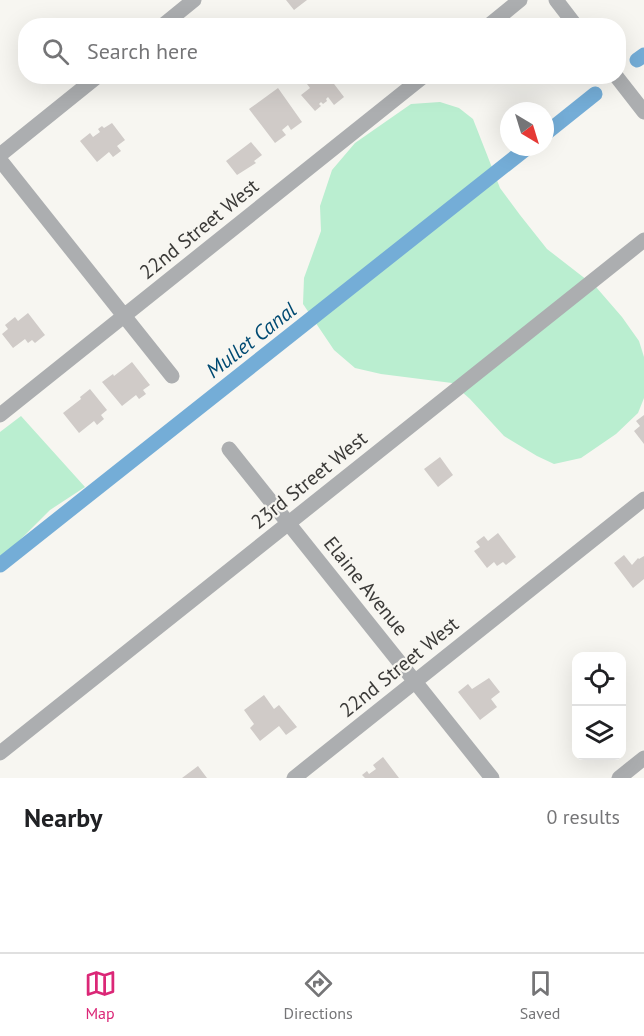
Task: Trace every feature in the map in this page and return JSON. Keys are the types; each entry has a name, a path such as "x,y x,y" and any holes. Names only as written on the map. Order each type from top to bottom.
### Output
{"street":[{"path":"172,18 194,0"},
{"path":"498,18 520,0"},
{"path":"556,0 570,18"},
{"path":"0,155 88,84"},
{"name":"22nd Street West","path":"0,415 414,84"},
{"path":"622,84 644,112"},
{"path":"0,160 172,376"},
{"name":"23rd Street West","path":"0,753 644,240"},
{"name":"Elaine Avenue","path":"229,449 492,778"},
{"name":"22nd Street West","path":"294,778 644,499"},
{"path":"619,778 644,758"}],"green space":[{"path":"440,102 459,108 473,119 500,188 520,215 547,249 596,287 639,341 644,357 644,398 638,413 616,434 581,458 554,464 537,456 504,436 452,383 381,374 355,368 334,350 303,304 304,278 321,231 320,206 332,170 355,143 411,104"},
{"path":"21,416 85,487 50,510 0,560 0,432"}],"building":[{"path":"286,0 307,0 294,10"},
{"path":"307,84 334,84 344,97 334,105 328,97 327,101 323,104 321,102 319,104 321,106 315,111 301,95 310,88"},
{"path":"278,88 302,122 291,130 288,125 282,130 286,135 275,143 249,109"},
{"path":"112,123 125,140 117,146 121,151 113,157 109,152 97,162 80,141 90,133 93,137 100,132 98,129 102,126 104,128"},
{"path":"251,142 262,155 254,161 256,163 237,175 226,161"},
{"path":"28,313 45,335 35,343 32,340 28,343 25,339 13,348 2,334 8,329 5,325 15,317 18,321"},
{"path":"132,362 150,385 143,390 146,394 139,399 136,395 122,406 102,382"},
{"path":"90,389 107,410 101,415 104,419 97,425 94,421 79,433 63,413"},
{"path":"644,415 644,444 634,431 640,426 636,421"},
{"path":"440,457 453,475 438,487 424,469"},
{"path":"498,533 516,557 506,565 503,562 497,566 494,562 487,568 474,551 480,547 476,542 484,536 488,541"},
{"path":"624,555 632,565 638,558 644,556 644,579 633,588 614,563"},
{"path":"489,678 500,692 491,699 497,707 480,720 458,692 468,684 472,689"},
{"path":"264,695 274,709 279,705 297,727 286,735 279,726 260,741 250,728 254,724 244,710"},
{"path":"383,757 399,778 365,778 362,775 367,771 369,774 376,769 373,765"},
{"path":"198,766 207,778 182,778"}],"waterway":[{"name":"Mullet Canal","path":"637,60 644,55"},
{"name":"Mullet Canal","path":"554,127 595,94"},
{"name":"Mullet Canal","path":"0,565 517,156"}]}
